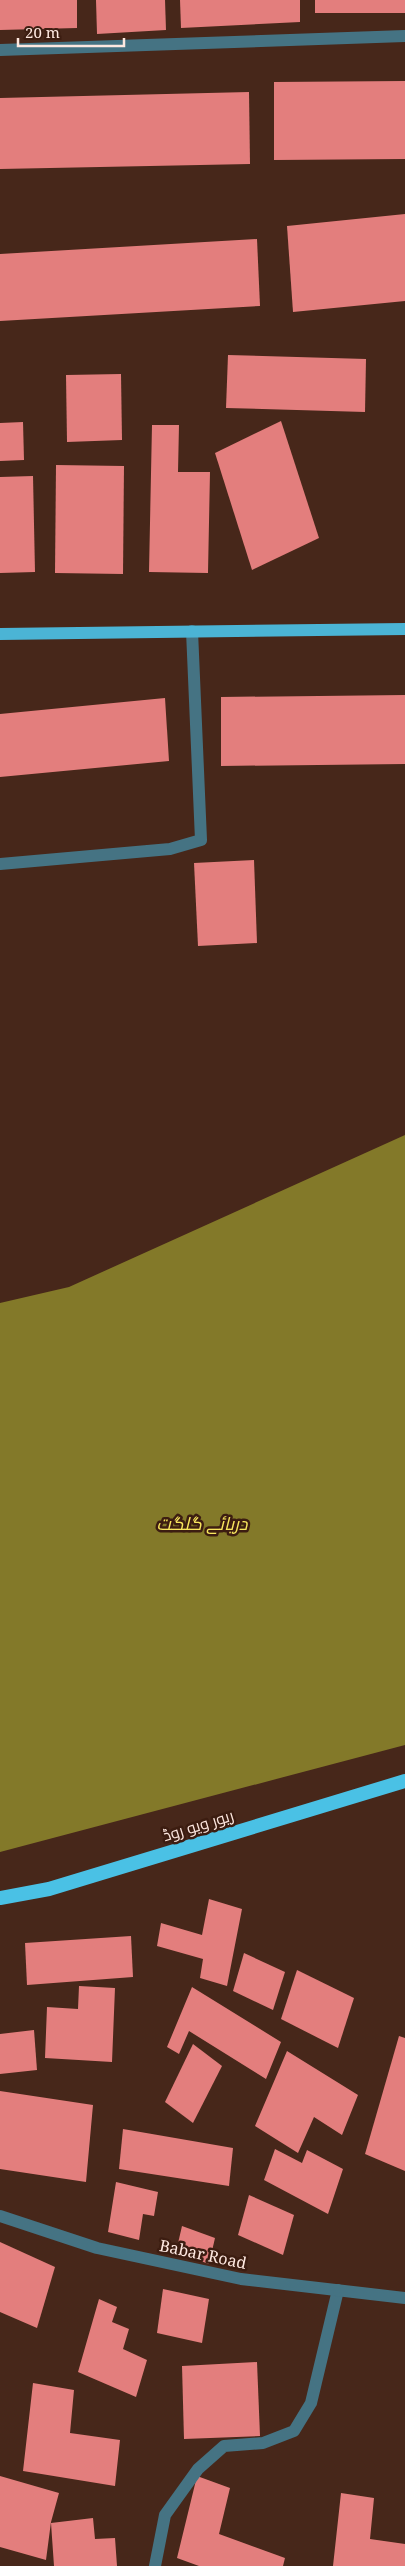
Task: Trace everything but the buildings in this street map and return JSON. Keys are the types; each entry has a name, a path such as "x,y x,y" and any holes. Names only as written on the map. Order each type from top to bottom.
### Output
{"highway":[{"name":"ریور ویو روڈ","path":"0,1898 49,1889 405,1781"}],"main road":[{"path":"0,634 405,629"}],"street":[{"path":"0,50 405,36"},
{"path":"0,864 170,849 201,840 192,631"},
{"name":"Babar Road","path":"0,2216 97,2248 241,2279 405,2298"},
{"path":"155,2566 165,2515 198,2469 224,2446 263,2443 294,2431 311,2403 338,2290"}],"water":[{"name":"دریائے گلگت","path":"405,1135 405,1745 0,1852 0,1303 69,1287"}]}
